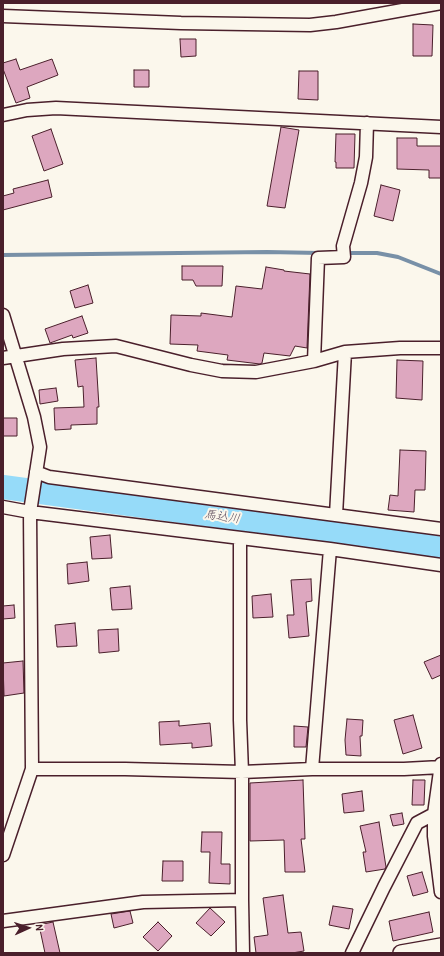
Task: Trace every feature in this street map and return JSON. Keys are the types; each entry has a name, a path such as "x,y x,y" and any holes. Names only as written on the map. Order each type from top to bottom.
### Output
{"street":[{"path":"3,16 181,23 310,25 441,4"},
{"path":"3,116 27,110 56,108 441,127"},
{"path":"314,362 318,258 343,252 361,183 366,157 367,123"},
{"path":"3,315 34,417 40,447 30,512 32,768 3,855"},
{"path":"3,358 63,349 116,346 222,371 256,372 314,362 345,352 400,348 441,348"},
{"path":"336,516 345,352"},
{"path":"36,474 336,516 441,529"},
{"path":"3,507 30,512 330,549 441,565"},
{"path":"240,538 240,720 242,772 243,953"},
{"path":"312,769 330,549"},
{"path":"32,768 125,768 242,772 312,769 404,769 441,766 434,814 434,836 441,892"},
{"path":"352,953 417,823 434,814"},
{"path":"3,921 143,902 242,900"},
{"path":"401,953 441,946"}],"building":[{"path":"413,24 433,25 432,56 413,56"},
{"path":"180,39 196,39 196,56 181,57"},
{"path":"16,59 20,70 52,59 58,75 27,87 30,98 16,103 3,69 3,63"},
{"path":"134,70 149,70 149,87 134,87"},
{"path":"299,71 318,71 318,100 298,99"},
{"path":"281,127 299,130 285,208 267,206"},
{"path":"51,129 63,164 44,171 32,136"},
{"path":"336,134 355,134 354,168 336,168"},
{"path":"397,138 417,138 417,146 441,146 441,178 429,178 429,170 397,169"},
{"path":"48,180 52,197 3,210 3,196 14,193 13,189"},
{"path":"381,185 400,190 393,221 374,216"},
{"path":"182,266 223,266 222,286 196,286 193,280 182,280"},
{"path":"266,267 310,274 307,348 295,346 290,356 264,353 262,363 260,364 227,360 228,355 197,351 198,345 170,344 171,315 201,316 201,313 232,317 236,286 262,289"},
{"path":"88,285 93,303 75,308 70,291"},
{"path":"82,316 88,333 73,338 72,335 50,343 45,329"},
{"path":"96,358 99,407 97,407 97,424 71,425 71,429 55,430 54,408 84,407 83,386 78,387 75,360"},
{"path":"397,360 423,361 422,400 396,398"},
{"path":"56,388 58,401 40,404 39,390"},
{"path":"3,418 17,418 17,436 3,436"},
{"path":"400,450 426,451 425,490 415,490 414,512 388,510 390,495 398,496"},
{"path":"110,535 112,558 92,559 90,537"},
{"path":"87,562 89,581 68,584 67,564"},
{"path":"311,579 312,601 306,602 309,636 289,638 287,615 294,615 291,580"},
{"path":"130,586 132,609 112,610 110,588"},
{"path":"271,594 273,617 253,618 252,596"},
{"path":"14,605 15,618 3,619 3,606"},
{"path":"75,623 77,646 57,647 55,625"},
{"path":"118,629 119,651 99,653 98,630"},
{"path":"441,655 441,675 432,679 424,662"},
{"path":"23,661 24,693 4,696 3,663"},
{"path":"413,715 422,748 403,754 394,720"},
{"path":"347,719 363,720 362,736 360,736 361,756 346,755 345,740"},
{"path":"179,721 179,726 210,723 212,746 192,748 192,743 160,745 159,722"},
{"path":"294,726 308,727 306,747 294,747"},
{"path":"303,780 305,839 301,839 305,872 285,872 284,840 250,841 250,783"},
{"path":"413,780 425,780 424,805 412,805"},
{"path":"362,791 364,811 344,813 342,794"},
{"path":"402,813 404,824 393,826 390,815"},
{"path":"379,822 386,867 385,869 366,872 363,852 366,852 360,826"},
{"path":"202,832 222,832 221,864 230,864 230,884 209,883 210,852 201,852"},
{"path":"163,861 183,861 183,881 162,881"},
{"path":"422,872 428,892 413,896 407,876"},
{"path":"283,895 288,933 301,932 304,951 292,953 256,953 254,937 268,935 263,898"},
{"path":"333,906 353,909 349,929 329,925"},
{"path":"210,908 225,922 211,936 196,923"},
{"path":"130,911 133,923 114,928 111,914"},
{"path":"429,912 433,932 393,941 389,921"},
{"path":"53,922 60,953 45,953 39,925"},
{"path":"158,922 172,936 158,951 143,937"}],"waterway":[{"path":"3,255 267,252 320,253"},
{"path":"345,253 377,253 398,257 441,274"},
{"name":"馬込川","path":"3,487 404,541 441,549"}]}
